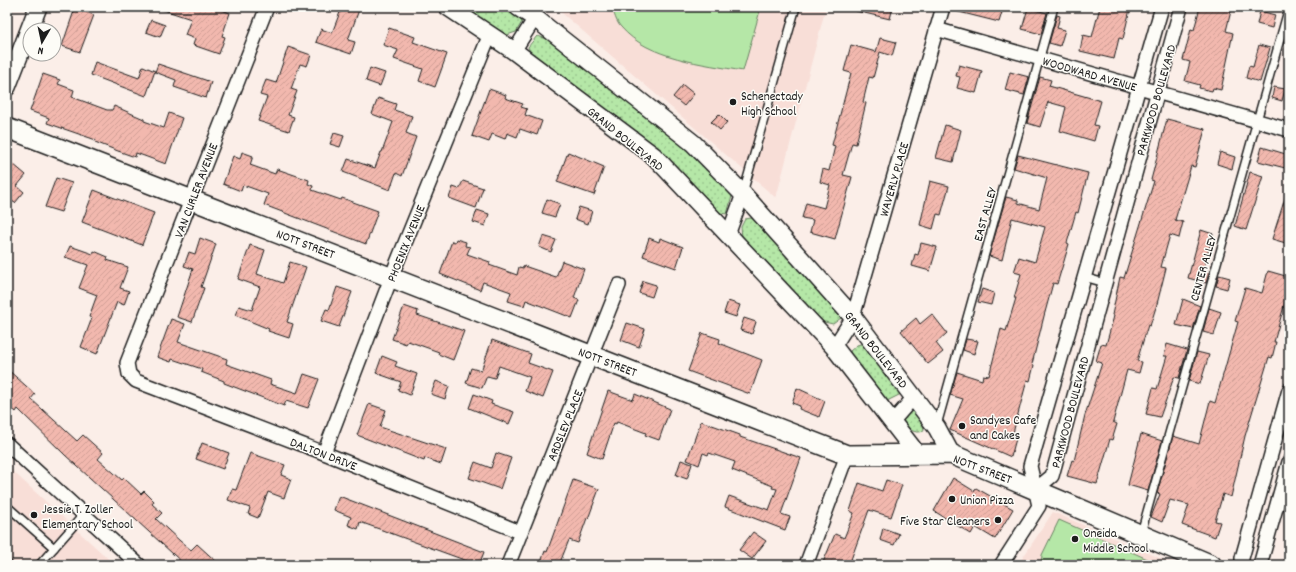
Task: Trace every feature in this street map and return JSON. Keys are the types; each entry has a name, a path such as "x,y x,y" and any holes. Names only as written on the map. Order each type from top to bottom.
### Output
{"main road":[{"name":"NOTT STREET","path":"7,128 391,276 847,455 951,454 1036,489 1140,535 1192,561 1212,565"}],"street":[{"path":"7,87 38,7"},
{"name":"VAN CURLER AVENUE","path":"129,374 127,363 267,7"},
{"name":"GRAND BOULEVARD","path":"448,7 514,51 654,156 834,347 893,421 917,454"},
{"name":"GRAND BOULEVARD","path":"518,7 535,18 693,143 743,194 854,317 937,428 951,454"},
{"name":"WAVERLY PLACE","path":"834,347 854,317 943,7"},
{"name":"PARKWOOD BOULEVARD","path":"1162,7 1030,466 1036,489 1052,476 1181,7"},
{"path":"514,51 535,18"},
{"name":"WOODWARD AVENUE","path":"936,29 1289,130"},
{"name":"PHOENIX AVENUE","path":"324,453 391,276 490,34"},
{"path":"728,235 743,194"},
{"name":"ARDSLEY PLACE","path":"508,565 619,285"},
{"name":"DALTON DRIVE","path":"129,374 136,381 324,453 520,532"},
{"path":"1242,565 1242,558 1289,390"},
{"name":"GRAND BOULEVARD","path":"893,421 914,397"},
{"path":"7,444 138,565"},
{"path":"806,565 847,455"},
{"path":"1260,565 1289,462"},
{"path":"1001,565 1039,506 1036,489"}],"lane":[{"path":"743,194 796,7"},
{"name":"EAST ALLEY","path":"937,428 1054,7"},
{"name":"CENTER ALLEY","path":"1140,535 1289,7"},
{"path":"1084,277 1105,283"},
{"path":"7,506 54,548"},
{"path":"39,565 84,514"}],"shaded area":[{"name":"Schenectady High School","path":"555,7 826,7 776,198"},
{"name":"Jessie T. Zoller Elementary School","path":"7,466 115,565 7,565"},
{"name":"Oneida Middle School","path":"1053,512 1176,565 1018,565"}],"green space":[{"path":"487,6 503,8 517,16 522,22 516,32 507,35 462,7"},
{"path":"612,7 761,7 743,71 678,58 661,53 646,46 632,38 619,25"},
{"path":"537,36 548,39 643,110 699,159 732,196 727,214 713,212 531,54 528,47"},
{"path":"751,218 760,223 841,318 833,324 824,322 810,311 742,237 741,227 745,219"},
{"path":"864,343 901,394 887,401 853,362 850,351 857,345"},
{"path":"911,411 915,412 923,423 924,431 912,431 903,423 903,417"},
{"name":"Oneida Middle School","path":"1059,520 1161,565 1041,565 1042,555"}],"building":[{"path":"162,7 214,7 230,13 222,36 225,37 219,54 193,45 195,39 185,35 191,19 161,9"},
{"path":"342,7 360,7 348,40 355,42 351,54 316,42 321,29 332,33"},
{"path":"856,7 893,7 890,19 856,11"},
{"path":"956,7 993,7 1003,9 999,22 955,11"},
{"path":"1100,7 1129,7 1130,9 1123,39 1119,38 1114,59 1080,51 1083,35 1092,37"},
{"path":"1200,7 1232,7 1226,31 1233,33 1221,90 1213,88 1212,91 1199,88 1200,85 1185,81 1190,62 1183,60 1191,29 1194,30"},
{"path":"75,8 94,15 80,52 62,46"},
{"path":"1028,8 1047,13 1041,34 1022,29"},
{"path":"1260,11 1275,15 1272,28 1257,24"},
{"path":"1057,15 1060,16 1057,28 1065,30 1060,46 1049,43"},
{"path":"151,20 165,25 160,37 146,32"},
{"path":"389,28 415,37 413,42 447,54 435,87 419,81 423,69 394,59 398,50 383,45"},
{"path":"880,38 896,42 892,56 880,52 873,78 869,77 863,102 866,103 856,144 852,143 843,175 852,177 835,239 810,232 813,220 802,218 806,203 824,208 830,185 820,182 823,169 829,171 835,146 832,145 851,73 844,71 851,45 876,52"},
{"path":"1259,45 1270,48 1260,82 1246,78 1249,66 1253,67"},
{"path":"288,47 311,55 307,66 300,64 291,89 297,91 288,115 294,117 289,131 258,121 267,97 260,95 266,80 276,83"},
{"path":"95,62 139,78 143,66 155,71 146,96 91,75"},
{"path":"158,64 211,82 206,98 174,87 176,80 155,72"},
{"path":"959,65 982,71 976,93 957,88 960,77 956,76"},
{"path":"370,68 385,73 380,86 366,81"},
{"path":"1010,72 1029,77 1024,95 1005,90"},
{"path":"43,74 60,80 58,84 74,90 72,97 107,110 112,110 114,106 144,119 144,121 164,128 169,113 182,118 166,164 136,153 135,157 118,151 95,142 96,140 47,123 49,118 30,111"},
{"path":"1040,77 1051,80 1049,86 1101,101 1094,125 1098,126 1094,141 1060,131 1066,107 1048,102 1040,127 1027,123"},
{"path":"683,85 694,94 684,106 673,97"},
{"path":"1274,87 1285,89 1282,101 1272,98"},
{"path":"489,89 506,95 505,98 523,104 521,107 527,109 525,115 542,121 537,135 520,129 517,137 507,133 505,139 492,134 489,142 472,136"},
{"path":"378,98 396,104 394,110 412,116 406,133 416,137 402,176 396,173 390,190 343,172 348,159 375,168 393,122 372,114"},
{"path":"719,114 727,122 720,130 711,122"},
{"path":"1167,119 1205,129 1195,167 1191,166 1175,220 1183,222 1179,238 1170,235 1161,267 1166,268 1157,304 1150,326 1148,325 1137,361 1142,362 1139,373 1127,370 1113,422 1117,424 1112,440 1110,439 1097,484 1067,476 1072,460 1074,461 1085,415 1102,363 1096,361 1101,344 1106,345 1114,316 1112,315 1120,277 1124,278 1154,181 1151,180"},
{"path":"945,125 961,130 953,162 936,158"},
{"path":"334,133 344,136 340,147 330,144"},
{"path":"1262,147 1289,155 1289,169 1258,161"},
{"path":"242,152 253,156 250,165 275,174 277,169 309,180 308,184 313,186 312,190 341,200 342,198 378,211 366,244 264,205 268,194 243,185 241,191 223,184 233,156 240,159"},
{"path":"568,152 604,167 594,195 557,182"},
{"path":"1220,152 1235,157 1232,169 1217,164"},
{"path":"1018,155 1088,173 1078,213 1076,212 1067,243 1069,244 1057,284 1053,283 1044,316 1032,364 1034,365 1030,381 1027,380 1013,433 1017,435 1011,457 950,430 963,399 950,395 957,372 982,380 983,375 989,376 1001,329 1006,331 1016,298 1014,298 1021,274 1014,272 1019,257 1035,262 1045,227 1012,218 1002,260 989,256 1006,197 1018,200 1018,203 1039,209 1047,178 1014,168"},
{"path":"13,164 26,175 17,186 24,192 15,203 7,198 7,171"},
{"path":"1250,172 1263,176 1246,230 1235,226"},
{"path":"56,178 72,183 61,212 45,207"},
{"path":"463,181 483,188 476,208 449,198 453,187 459,189"},
{"path":"930,181 949,186 941,215 937,214 933,229 920,225"},
{"path":"94,190 154,213 142,245 82,222"},
{"path":"1286,195 1289,195 1289,244 1272,239"},
{"path":"547,199 560,204 555,217 542,213"},
{"path":"579,207 592,211 588,224 575,219"},
{"path":"477,210 489,214 485,226 473,222"},
{"path":"1201,230 1213,234 1203,271 1209,273 1206,283 1188,278"},
{"path":"543,236 556,240 551,252 539,247"},
{"path":"200,238 216,244 201,287 204,288 192,322 177,317 193,269 184,266 189,252 195,254"},
{"path":"649,238 659,242 660,238 683,247 676,268 643,256"},
{"path":"456,239 466,242 465,246 470,247 467,254 490,262 489,265 517,275 519,267 523,268 524,266 556,277 562,261 584,269 574,298 579,300 572,318 526,300 524,306 508,301 511,292 483,282 480,290 440,274 452,241 455,242"},
{"path":"921,243 937,247 930,271 912,266 915,254 918,255"},
{"path":"250,245 265,250 257,274 283,283 290,262 306,267 287,322 293,324 289,338 268,331 269,329 235,315 239,306 252,310 260,287 238,279"},
{"path":"70,246 93,254 94,251 108,257 107,260 128,267 120,288 129,291 124,305 117,302 97,354 81,347 92,318 89,317 97,295 79,288 88,265 65,257"},
{"path":"1268,271 1289,277 1289,288 1274,342 1276,342 1272,358 1269,357 1245,436 1231,497 1223,494 1215,521 1220,522 1215,537 1182,525 1189,505 1170,500 1162,522 1151,517 1160,494 1157,493 1173,436 1199,444 1210,401 1215,403 1238,322 1235,321 1245,288 1262,293"},
{"path":"1219,275 1230,278 1227,289 1216,286"},
{"path":"643,281 656,285 652,297 639,293"},
{"path":"337,287 352,292 339,327 321,321 326,309 329,310"},
{"path":"982,289 994,293 991,305 978,302"},
{"path":"1183,299 1200,306 1193,329 1176,325"},
{"path":"728,301 740,305 736,317 724,313"},
{"path":"404,306 418,311 417,315 464,331 453,360 438,354 439,352 408,341 406,344 392,339"},
{"path":"1209,308 1221,312 1214,335 1203,332"},
{"path":"932,314 947,333 936,343 943,352 928,364 901,331 916,318 920,324"},
{"path":"744,318 756,322 752,334 740,330"},
{"path":"171,319 185,324 178,342 227,359 226,364 271,380 270,384 297,393 304,374 319,379 308,408 286,401 284,406 224,383 224,381 201,372 202,369 172,359 171,362 157,357"},
{"path":"627,323 645,329 639,347 621,340"},
{"path":"702,333 720,339 719,343 762,360 750,394 688,371"},
{"path":"966,339 978,341 974,354 963,350"},
{"path":"492,340 531,354 528,363 553,372 543,398 525,391 530,377 499,366 495,378 487,376 482,388 466,383 471,368 481,371"},
{"path":"1167,344 1187,350 1179,378 1174,377 1160,417 1146,414 1153,388 1157,389 1167,356 1164,356"},
{"path":"1197,352 1209,355 1200,384 1189,381"},
{"path":"382,356 397,362 395,366 417,374 410,395 398,390 401,382 376,373"},
{"path":"7,369 35,394 31,399 77,441 83,435 103,453 98,459 122,480 124,478 141,494 144,491 154,501 152,504 162,513 156,519 191,550 197,544 220,565 185,565 65,455 18,409 16,412 7,404"},
{"path":"436,381 449,386 445,399 431,394"},
{"path":"797,388 825,401 819,417 799,409 800,406 792,403"},
{"path":"608,391 633,400 635,394 670,409 659,440 645,435 646,433 617,422 616,424 614,423 602,459 587,453"},
{"path":"474,394 492,401 491,404 514,412 509,424 469,408"},
{"path":"369,404 386,410 380,427 446,449 441,464 425,458 424,461 357,435"},
{"path":"701,421 740,435 740,437 801,458 781,514 790,517 785,530 725,507 729,496 769,510 777,489 772,488 773,486 732,470 735,462 709,453 708,455 703,453 699,465 687,460"},
{"path":"1141,434 1162,441 1148,491 1128,485"},
{"path":"202,443 229,453 223,469 196,459"},
{"path":"250,453 285,465 281,475 291,479 284,498 268,492 258,518 248,514 250,508 228,500 232,489 236,490"},
{"path":"496,453 511,458 500,489 469,478 475,462 491,468"},
{"path":"681,460 692,464 687,479 676,475"},
{"path":"953,478 974,491 976,488 1013,509 995,539 975,527 971,534 934,511"},
{"path":"573,480 599,489 588,519 587,518 578,543 569,540 559,565 540,565 545,551 547,552"},
{"path":"886,480 902,485 891,517 869,510 849,565 822,565 835,534 844,538 854,513 850,511 859,483 882,491"},
{"path":"339,496 484,552 479,565 466,565 467,561 360,522 358,529 348,525 351,517 334,510"},
{"path":"883,528 899,534 894,545 880,540"},
{"path":"753,532 766,541 752,559 739,550"}],"place":[{"name":"Schenectady High School","path":"733,102"},
{"name":"Sandyes Cafe and Cakes","path":"962,426"},
{"name":"Union Pizza","path":"952,499"},
{"name":"Jessie T. Zoller Elementary School","path":"34,515"},
{"name":"Five Star Cleaners","path":"998,520"},
{"name":"Oneida Middle School","path":"1075,539"}]}
